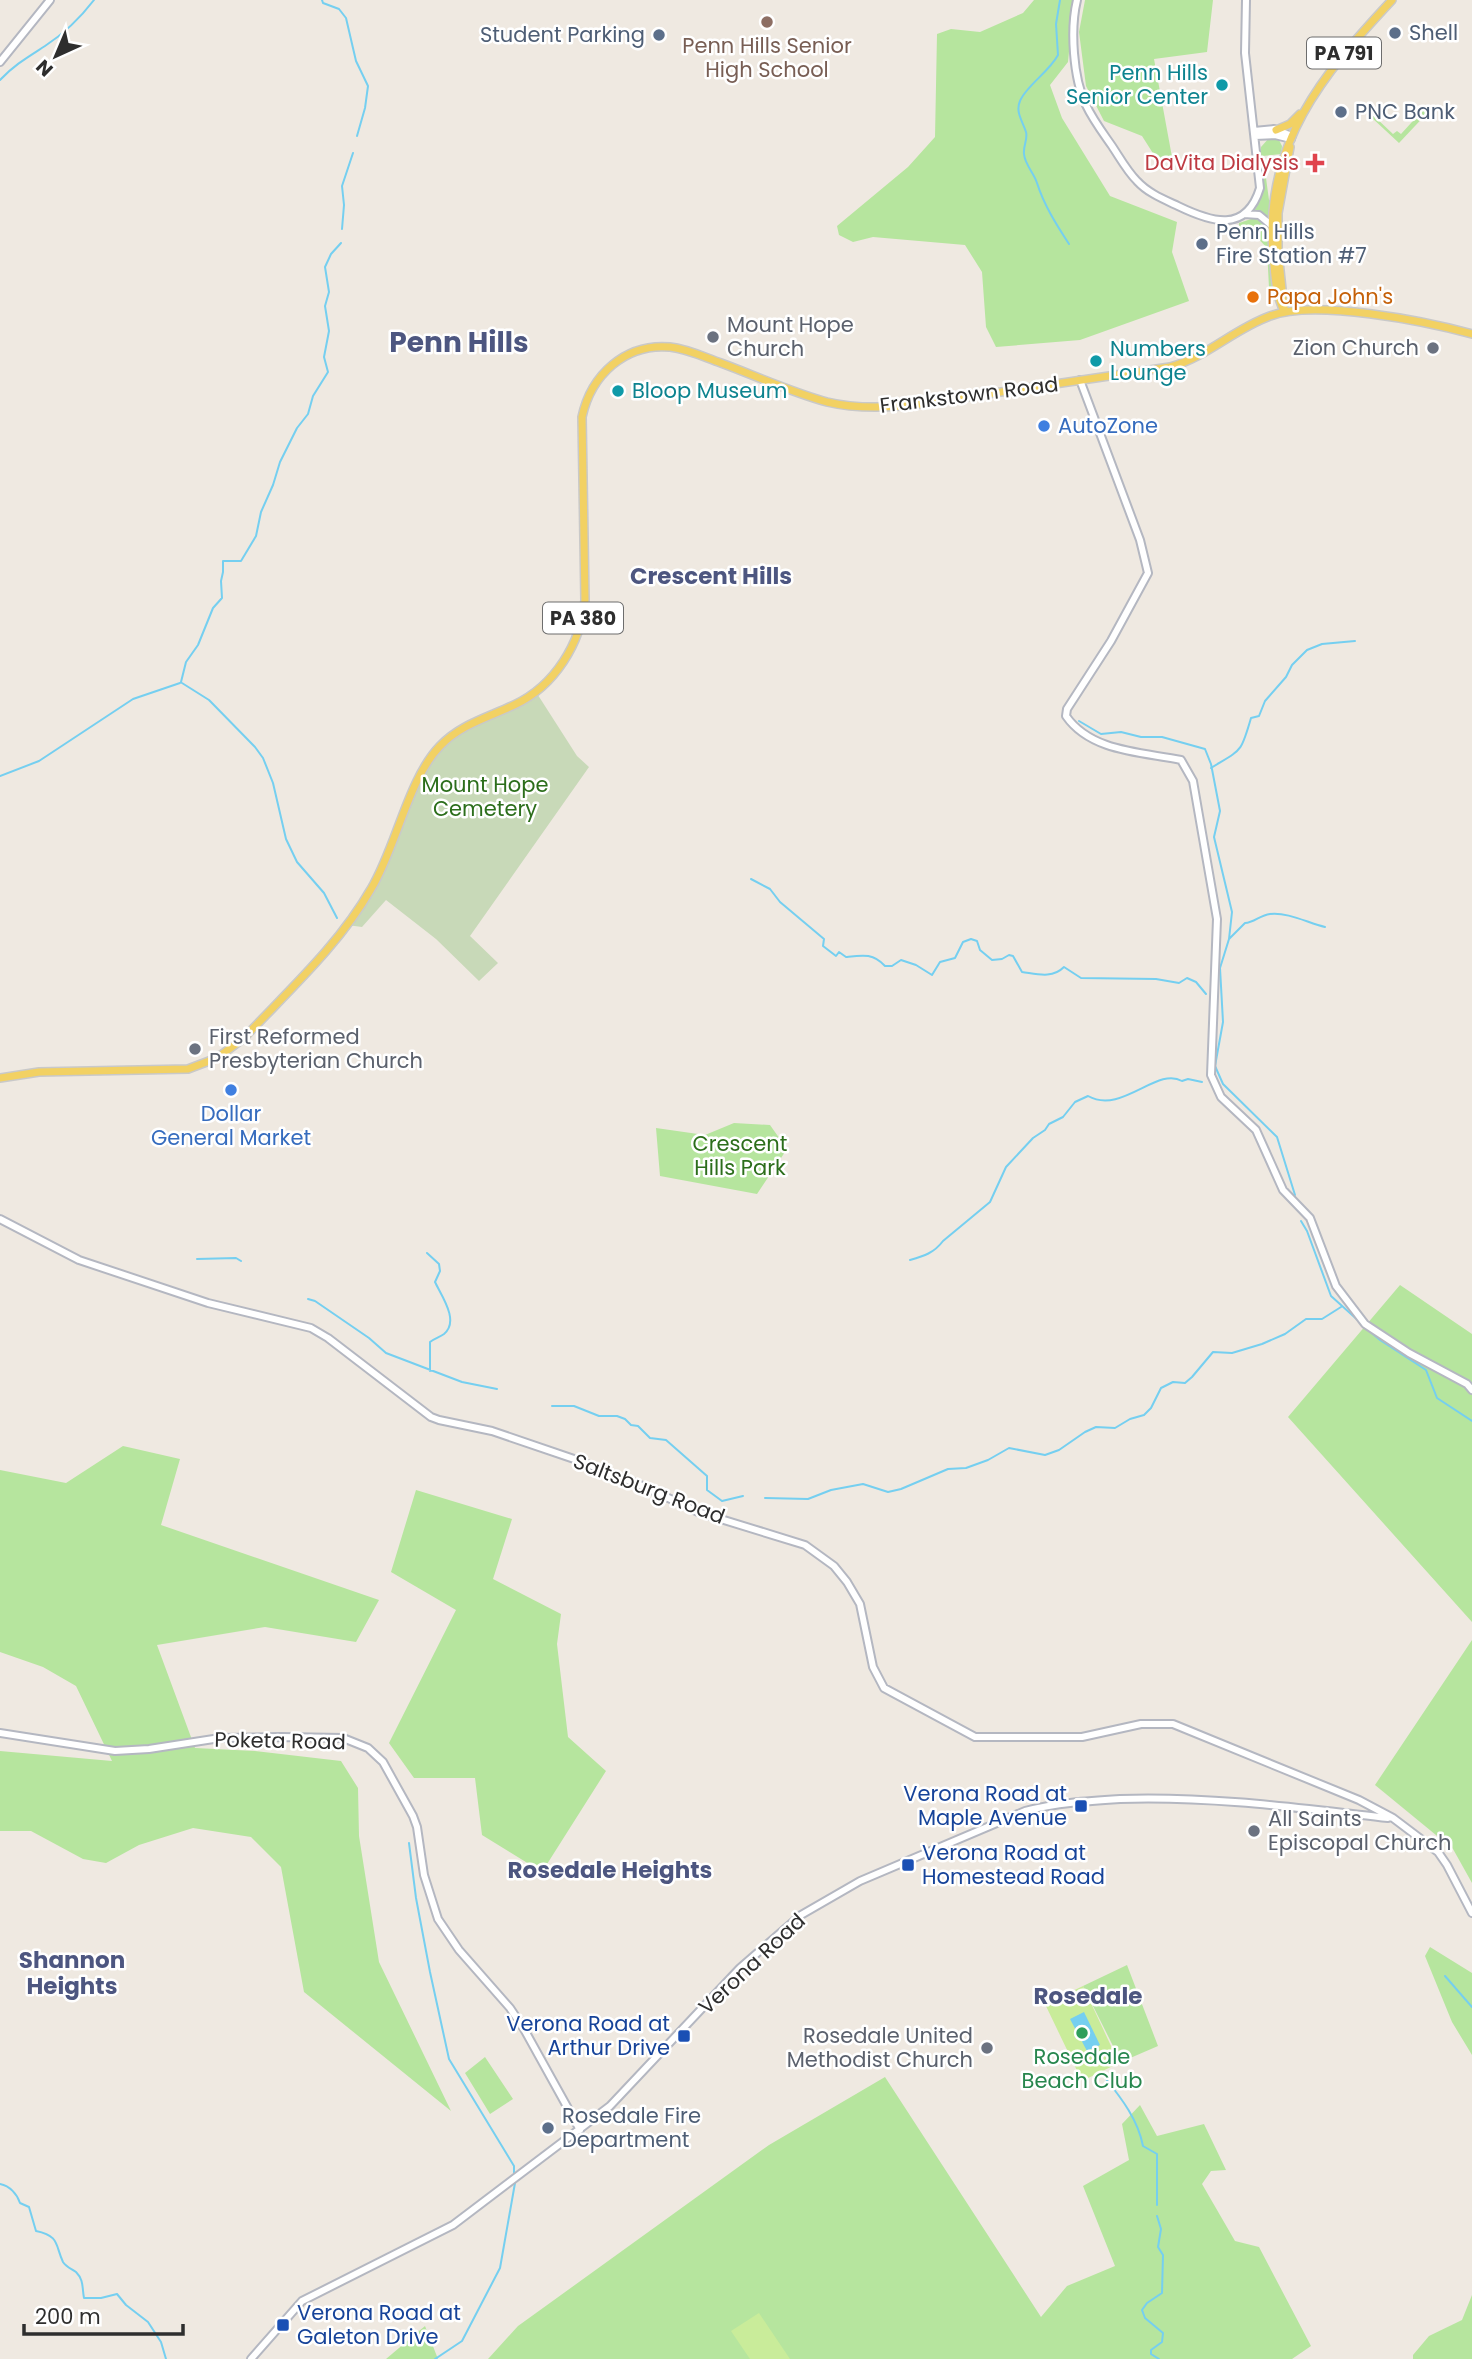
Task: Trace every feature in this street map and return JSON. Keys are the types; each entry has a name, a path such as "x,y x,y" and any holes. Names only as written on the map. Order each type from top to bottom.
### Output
{"main road":[{"name":"PA 791","path":"1284,311 1278,300 1271,225 1279,172 1303,111 1332,67 1392,0"},
{"path":"1276,130 1293,122 1303,111"},
{"name":"PA 791","path":"1284,311 1278,252 1278,213 1292,138"},
{"name":"Frankstown Road","path":"0,1078 39,1072 169,1071 208,1063 244,1038 336,939 373,886 423,771 434,753 457,731 515,705 536,692 561,665 576,639 582,623 585,600 582,417 594,383 619,359 649,348 677,348 816,398 866,408 913,405 1183,364 1267,317 1284,311 1383,316 1472,334"}],"street":[{"path":"0,62 50,0"},
{"path":"1077,0 1073,39 1082,95 1095,120 1135,180 1152,193 1203,218 1218,221 1244,214 1259,215 1271,225"},
{"path":"1244,214 1255,201 1259,188 1245,53 1246,0"},
{"path":"1255,134 1276,130 1292,138"},
{"path":"1255,134 1292,138"},
{"path":"1080,380 1140,540 1148,573 1111,642 1067,709 1066,716 1072,725 1090,738 1116,748 1181,760 1193,781 1217,919 1211,1075 1221,1097 1256,1130 1283,1190 1310,1218 1336,1286 1366,1324 1472,1390"},
{"name":"Saltsburg Road","path":"0,1219 79,1260 208,1303 311,1328 431,1417 492,1431 599,1469 698,1512 805,1545 834,1566 860,1604 873,1667 884,1688 975,1737 1082,1737 1141,1724 1173,1724 1359,1800 1394,1818"},
{"name":"Poketa Road","path":"0,1733 116,1751 149,1749 220,1738 281,1737 342,1738 368,1748 383,1762 413,1816 424,1875 438,1919 459,1950 510,2008 580,2130"},
{"name":"Verona Road","path":"251,2359 302,2301 323,2288 430,2239 453,2225 580,2130 630,2087 740,1968 801,1915 860,1881 1025,1811 1059,1804 1158,1798 1223,1801 1394,1818"},
{"path":"1394,1818 1438,1852 1472,1913"}],"green space":[{"path":"1034,0 1074,0 1068,62 1050,85 1062,118 1110,196 1177,222 1172,252 1189,301 1080,340 996,347 986,327 982,272 965,245 873,237 853,242 839,235 837,226 908,167 935,137 937,34 951,29 980,32 1023,13"},
{"path":"1085,0 1213,0 1207,52 1154,59 1172,157 1156,158 1142,136 1104,121 1086,86 1079,32"},
{"path":"1422,105 1431,109 1399,143 1368,117 1365,110 1372,108 1376,112 1374,116 1393,134 1397,131 1401,134 1422,111"},
{"path":"1269,138 1279,140 1282,146 1281,154 1263,156 1271,201 1268,217 1254,211 1262,188 1261,147"},
{"path":"1254,218 1264,223 1268,230 1273,288 1269,288 1267,248 1254,234 1239,226 1239,223"},
{"name":"Mount Hope Cemetery","path":"536,692 577,756 589,767 470,936 498,963 479,981 436,939 386,900 362,927 347,925 373,886 423,771 449,737"},
{"name":"Crescent Hills Park","path":"734,1123 770,1125 787,1149 757,1194 660,1176 656,1128 705,1135"},
{"path":"1400,1285 1472,1334 1472,1622 1288,1417"},
{"path":"123,1446 180,1459 161,1525 379,1600 356,1642 265,1627 157,1645 195,1748 255,1751 341,1761 358,1788 359,1836 379,1962 451,2111 304,1992 281,1867 251,1837 193,1828 139,1845 106,1863 83,1859 31,1831 0,1831 0,1751 112,1761 76,1686 43,1667 0,1652 0,1470 66,1483"},
{"path":"416,1490 512,1519 493,1579 561,1614 557,1644 568,1737 606,1771 542,1872 482,1835 475,1778 414,1778 389,1743 456,1610 391,1572"},
{"path":"1472,1640 1472,1883 1453,1849 1375,1785"},
{"path":"1430,1947 1472,1973 1472,2055 1452,2022 1425,1956"},
{"name":"Rosedale Beach Club","path":"1127,1965 1158,2046 1121,2062 1083,1986"},
{"name":"Rosedale Beach Club","path":"1083,1986 1119,2063 1082,2081 1045,2004"},
{"path":"485,2057 513,2099 490,2114 465,2073"},
{"path":"885,2077 1041,2317 1067,2286 1115,2266 1083,2186 1129,2160 1122,2124 1140,2105 1157,2136 1204,2124 1226,2170 1211,2171 1202,2184 1235,2241 1259,2247 1311,2346 1292,2359 488,2359 518,2326 769,2145"},
{"path":"1472,2295 1472,2359 1413,2359 1413,2355 1429,2336 1462,2320"},
{"path":"759,2313 790,2359 750,2359 731,2331"},
{"path":"425,2326 438,2359 386,2359"}],"water":[{"path":"1084,2012 1100,2045 1087,2051 1070,2019"}],"waterway":[{"path":"0,80 65,31 94,0"},
{"path":"322,0 323,3 339,9 346,18 356,61 368,86 357,136"},
{"path":"1060,0 1056,24 1058,55 1023,95 1018,109 1026,135 1026,162 1047,207 1069,244"},
{"path":"342,229 342,186 353,153"},
{"path":"181,682 186,662 198,645 213,608 222,598 223,561 241,561 256,536 261,512 280,462 297,428 308,414 313,396 328,372 324,357 329,331 325,306 329,292 325,267 331,254 341,243"},
{"path":"1211,768 1239,749 1251,718 1259,716 1265,701 1307,650 1322,644 1355,641"},
{"path":"0,776 39,761 133,699 180,683"},
{"path":"182,683 209,700 263,758 273,783 286,839 297,862 324,893 337,918"},
{"path":"1079,721 1101,734 1121,732 1141,737 1162,737 1205,749 1211,764 1220,811 1214,837 1232,912 1229,939 1220,968 1223,1022 1215,1066 1223,1084 1277,1137 1295,1195"},
{"path":"751,879 770,889 780,902 824,939 823,946 836,956 839,952 846,957 867,956 885,966 892,966 901,960 932,975 940,962 955,958 963,942 971,939 977,941 980,950 992,960 1013,956 1022,972 1049,974 1064,967 1081,978 1156,979 1179,983 1187,978 1196,982 1206,994"},
{"path":"1229,939 1245,923 1270,914 1291,916 1325,927"},
{"path":"910,1260 932,1251 990,1202 1006,1167 1033,1138 1049,1124 1063,1117 1075,1102 1088,1096 1114,1100 1150,1084 1172,1078 1202,1082"},
{"path":"1301,1221 1331,1296 1361,1323"},
{"path":"427,1253 439,1264 440,1271 435,1282 450,1315 448,1329 430,1342 430,1371"},
{"path":"197,1259 236,1258 241,1261"},
{"path":"308,1299 369,1338 386,1353 462,1382 497,1389"},
{"path":"765,1498 808,1499 831,1490 863,1484 888,1492 948,1469 966,1468 1009,1448 1045,1455 1059,1450 1096,1427 1115,1428 1144,1415 1151,1408 1161,1388 1173,1382 1185,1383 1213,1352 1232,1353 1262,1344 1285,1334 1306,1319 1322,1319 1341,1307"},
{"path":"1367,1329 1426,1370 1437,1398 1472,1421"},
{"path":"552,1406 574,1406 599,1416 625,1419 631,1425 638,1426 650,1438 666,1440 707,1476 707,1490 722,1501 743,1496"},
{"path":"409,1843 416,1898 449,2059 514,2166 514,2174"},
{"path":"1445,1976 1472,2007"},
{"path":"1106,2079 1133,2119 1143,2146 1157,2154 1157,2205"},
{"path":"435,2359 462,2341 500,2268 515,2183"},
{"path":"0,2184 10,2189 20,2203 29,2207 36,2231 53,2239 63,2262 80,2278 84,2298 117,2294 126,2305 148,2322 161,2342 166,2359"},
{"path":"1157,2216 1161,2229 1158,2247 1163,2255 1162,2293 1142,2310 1145,2318 1163,2333 1162,2342 1151,2350 1151,2354 1159,2359"}],"place":[{"name":"Penn Hills Senior High School","path":"767,22"},
{"name":"Shell","path":"1395,33"},
{"name":"Student Parking","path":"659,35"},
{"name":"Penn Hills Senior Center","path":"1222,85"},
{"name":"PNC Bank","path":"1341,112"},
{"name":"DaVita Dialysis","path":"1315,163"},
{"name":"Penn Hills Fire Station #7","path":"1202,244"},
{"name":"Papa John's","path":"1253,297"},
{"name":"Mount Hope Church","path":"713,337"},
{"name":"Zion Church","path":"1433,348"},
{"name":"Numbers Lounge","path":"1096,361"},
{"name":"Bloop Museum","path":"618,391"},
{"name":"AutoZone","path":"1044,426"},
{"name":"First Reformed Presbyterian Church","path":"195,1049"},
{"name":"Dollar General Market","path":"231,1090"},
{"name":"Verona Road at Maple Avenue","path":"1081,1806"},
{"name":"All Saints Episcopal Church","path":"1254,1831"},
{"name":"Verona Road at Homestead Road","path":"908,1865"},
{"name":"Rosedale Beach Club","path":"1082,2033"},
{"name":"Verona Road at Arthur Drive","path":"684,2036"},
{"name":"Rosedale United Methodist Church","path":"987,2048"},
{"name":"Rosedale Fire Department","path":"548,2128"},
{"name":"Verona Road at Galeton Drive","path":"283,2325"}],"district":[{"name":"Penn Hills","path":"459,342"},
{"name":"Crescent Hills","path":"711,576"},
{"name":"Rosedale Heights","path":"610,1870"},
{"name":"Shannon Heights","path":"72,1973"},
{"name":"Rosedale","path":"1088,1996"}]}
